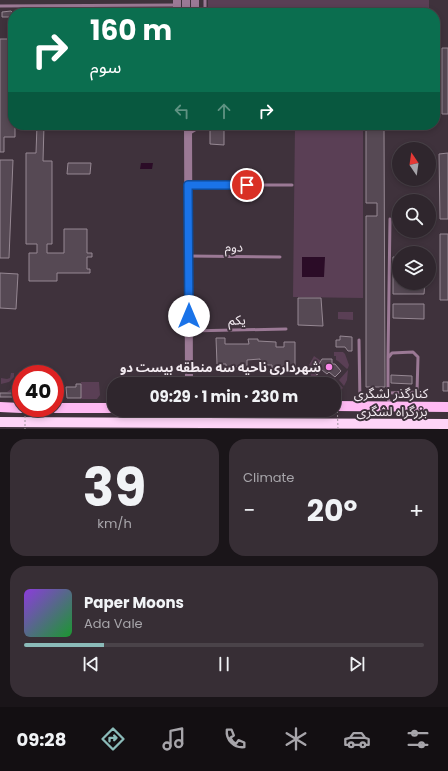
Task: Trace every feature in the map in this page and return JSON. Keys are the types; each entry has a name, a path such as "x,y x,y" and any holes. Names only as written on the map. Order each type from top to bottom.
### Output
{"highway":[{"name":"بزرگراه لشگری","path":"0,422 448,424"}],"main road":[{"name":"کنارگذر لشگری","path":"341,403 360,406 448,407"},
{"path":"0,408 12,408"},
{"path":"64,408 107,408"}],"street":[{"path":"188,130 189,377"}],"lane":[{"path":"0,6 177,6"},
{"path":"188,185 292,185"},
{"path":"389,406 388,358 390,219"},
{"name":"دوم","path":"189,256 280,257"},
{"name":"یکم","path":"189,331 286,329"},
{"path":"359,340 360,406"},
{"path":"388,358 392,353 413,352 418,357 417,392 388,393"}],"path":[{"path":"25,417 25,429"},
{"path":"337,417 338,429"}],"shaded area":[{"path":"208,0 429,0 429,8 208,7"},
{"path":"295,130 363,130 363,298 293,297"},
{"path":"141,163 153,163 152,169 140,169"},
{"path":"302,257 325,257 324,277 302,277"},
{"path":"338,312 353,312 353,320 338,319"},
{"path":"334,352 343,352 345,354 349,365 347,369 336,360"},
{"path":"314,356 321,361 313,369 309,365"},
{"path":"311,369 318,377 311,377"},
{"path":"348,370 347,380 344,386 341,382 341,378"},
{"path":"12,373 12,379 9,382 1,384 1,378 10,378"},
{"path":"81,382 99,382 100,395 97,399 81,399"}],"building":[{"path":"8,11 8,17 2,17 2,12"},
{"path":"0,39 8,39 8,130 15,130 15,137 4,137 4,152 0,152"},
{"path":"442,48 448,48 448,114 442,114"},
{"path":"37,130 44,130 43,161 52,161 52,244 47,244 47,253 64,253 64,229 87,229 87,253 92,253 92,257 87,257 87,269 90,269 90,273 57,273 57,281 29,281 29,253 37,253 37,244 26,244 26,153 36,153"},
{"path":"210,130 224,130 224,145 210,144"},
{"path":"366,130 384,130 385,387 366,387 366,216 377,216 377,203 366,203"},
{"path":"448,153 448,219 440,219 439,154"},
{"path":"0,160 13,160 9,258 0,258"},
{"path":"68,163 91,163 90,174 67,174"},
{"path":"440,234 448,234 448,300 440,300"},
{"path":"0,273 18,274 16,309 0,308"},
{"path":"393,290 424,290 424,294 393,294"},
{"path":"298,298 321,298 323,326 298,325"},
{"path":"393,304 424,304 424,319 393,318"},
{"path":"340,336 352,337 352,351 348,351 345,347 336,347 336,340 340,340"},
{"path":"216,338 225,338 225,344 249,344 248,339 258,339 258,341 276,342 276,347 284,347 284,342 295,342 295,366 280,366 280,368 272,368 272,365 260,365 260,359 247,360 247,367 226,367 226,364 217,364"},
{"path":"322,359 332,359 332,364 335,364 341,371 335,377 329,372 327,374 322,370 317,375 312,370"},
{"path":"391,375 412,376 412,384 391,383"},
{"path":"443,382 448,382 448,391 443,391"},
{"path":"76,384 81,384 81,398 67,398 66,387 76,387"},
{"path":"0,393 12,393 12,397 0,397"},
{"path":"364,393 369,393 369,399 364,399"}],"place":[{"name":"شهرداری ناحیه سه منطقه بیست دو","path":"329,367"}],"route":[{"path":"189,316 188,185 247,185"}]}
